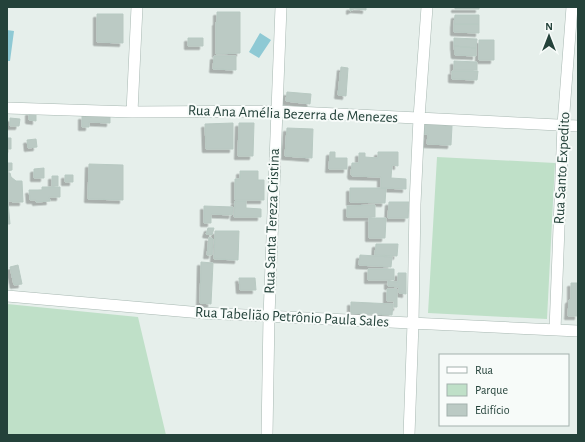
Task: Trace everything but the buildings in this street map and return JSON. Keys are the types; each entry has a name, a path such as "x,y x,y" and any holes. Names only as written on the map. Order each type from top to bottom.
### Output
{"street":[{"path":"132,112 137,7"},
{"name":"Rua Santa Tereza Cristina","path":"267,435 268,316 281,7"},
{"path":"409,435 415,204 419,118 427,7"},
{"name":"Rua Santo Expedito","path":"554,330 563,125 572,7"},
{"name":"Rua Ana Amélia Bezerra de Menezes","path":"7,108 132,112 276,111 578,126"},
{"name":"Rua Tabelião Petrônio Paula Sales","path":"7,296 202,313 578,331"}],"green space":[{"path":"437,157 555,163 547,319 428,313"},
{"path":"7,304 138,317 166,435 7,435"}],"water":[{"path":"7,30 14,31 10,61 7,61"},
{"path":"260,33 271,40 259,58 249,52"}]}
